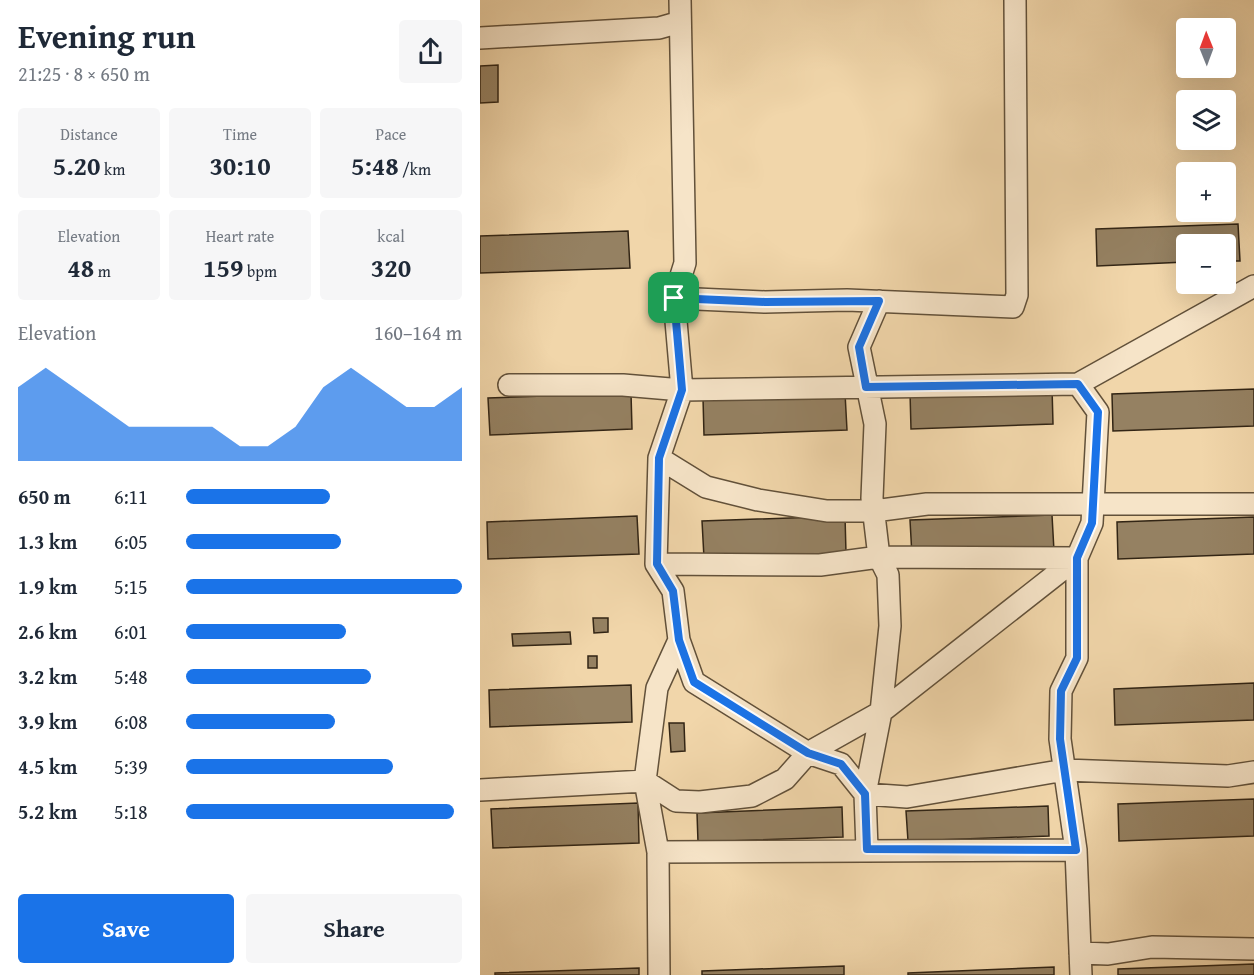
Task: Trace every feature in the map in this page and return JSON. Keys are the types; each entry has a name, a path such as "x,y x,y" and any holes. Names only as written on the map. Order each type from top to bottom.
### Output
{"street":[{"path":"680,0 685,263 674,298 682,390 659,458 657,564 673,591 679,640 694,682 808,753 841,764 865,794 907,797 1065,770 1228,776 1254,772"},
{"path":"674,298 765,302 879,301 1013,307 1017,295 1015,0"},
{"path":"480,38 659,28 680,22"},
{"path":"509,385 623,385 682,390 1078,384 1242,295 1254,286"},
{"path":"867,849 865,794 881,712 890,626 888,575 879,557 874,511 875,424 859,347 879,301"},
{"path":"1078,384 1098,412 1092,523 1077,558 1077,658 1061,691 1060,739 1076,850 1081,975"},
{"path":"659,458 706,487 827,511 874,511 927,504 1093,505 1148,502 1254,504"},
{"path":"657,564 820,565 879,557 1077,558"},
{"path":"480,790 645,781 676,801 700,802 752,796 785,779 808,753 881,712 1077,558"},
{"path":"659,975 658,852 645,781 657,688 679,640"},
{"path":"658,852 867,849 1076,850"},
{"path":"1080,953 1108,954 1152,947 1254,949"}],"building":[{"path":"498,65 498,102 480,103 480,66"},
{"path":"1238,224 1240,261 1236,261 1236,234 1176,234 1176,262 1097,266 1096,229"},
{"path":"628,231 630,268 480,273 480,236"},
{"path":"1052,387 1053,424 911,429 910,392"},
{"path":"1254,389 1254,426 1113,431 1112,394"},
{"path":"631,393 632,429 490,435 488,398"},
{"path":"845,393 847,430 704,435 703,398"},
{"path":"1052,515 1054,551 912,556 910,520"},
{"path":"637,516 639,554 488,559 487,522"},
{"path":"845,516 846,553 704,558 702,521"},
{"path":"1254,517 1254,554 1118,559 1117,522"},
{"path":"593,618 608,618 608,632 594,633"},
{"path":"570,632 571,644 513,646 512,634"},
{"path":"588,656 597,656 597,668 588,668"},
{"path":"1254,683 1254,720 1115,725 1114,689"},
{"path":"631,685 632,722 490,727 489,690"},
{"path":"669,723 684,723 685,751 671,752"},
{"path":"1254,799 1254,836 1119,841 1118,804"},
{"path":"638,803 639,843 493,848 491,809"},
{"path":"1048,806 1049,836 908,841 906,811"},
{"path":"842,807 843,837 698,842 697,813"},
{"path":"1254,964 1254,975 1118,975 1118,969"},
{"path":"844,966 844,975 702,975 702,971"},
{"path":"1054,967 1054,975 908,975 908,973"},
{"path":"639,968 639,975 495,975 495,973"}],"route":[{"path":"674,298 765,302 879,301 859,347 866,387 1078,384 1098,412 1092,523 1077,558 1077,658 1061,691 1060,739 1076,850 867,849 865,794 841,764 808,753 694,682 679,640 673,591 657,564 659,458 682,390 674,298"}]}
